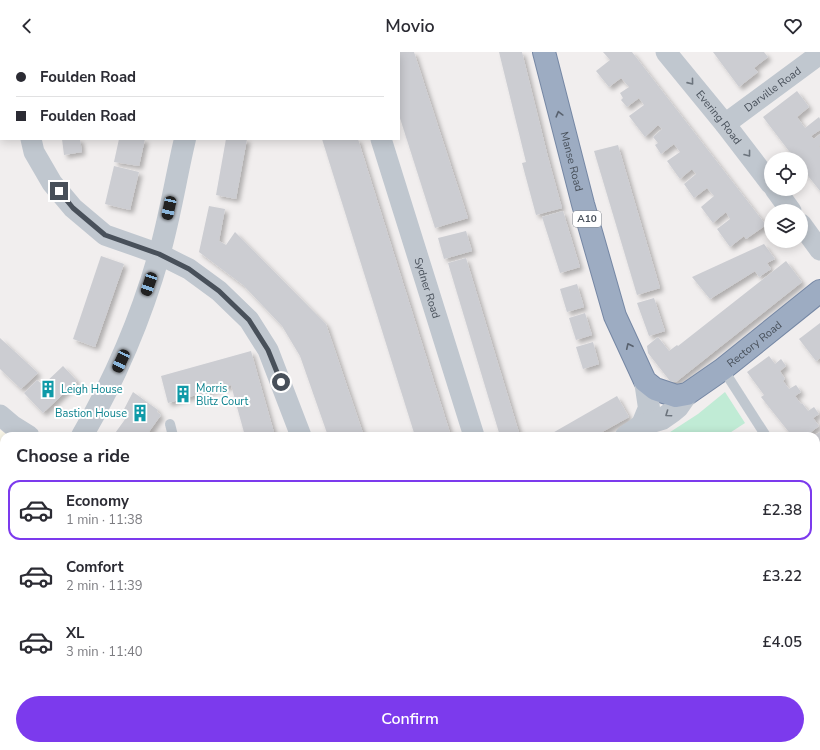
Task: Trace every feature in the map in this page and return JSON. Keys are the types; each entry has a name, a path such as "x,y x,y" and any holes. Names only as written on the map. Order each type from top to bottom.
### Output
{"highway":[{"name":"Manse Road","path":"544,52 582,204 615,316 645,381"},
{"name":"Rectory Road","path":"687,394 723,369 820,292"},
{"path":"645,381 655,389 676,396 687,394"}],"street":[{"name":"Evering Road","path":"666,52 725,124 764,175"},
{"name":"Darville Road","path":"725,124 820,54"},
{"path":"31,140 34,152 52,183 73,208 105,235 159,254 189,269 219,291 249,320 268,350 300,432"},
{"path":"84,432 109,388 121,361 159,254 185,140"},
{"name":"Sydner Road","path":"381,140 473,432"},
{"path":"808,234 820,250"},
{"name":"Rectory Road","path":"634,431 649,408 645,381"},
{"name":"Rectory Road","path":"634,431 662,419 678,407 687,394"},
{"path":"0,415 23,432"}],"lane":[{"path":"723,369 763,432"},
{"path":"170,424 172,432"}],"green space":[{"path":"725,392 745,423 731,432 670,432 698,414"}],"building":[{"path":"400,52 414,52 468,218 435,228 400,118"},
{"path":"499,52 522,52 562,208 536,215 522,163 526,162"},
{"path":"603,52 632,52 764,222 764,226 746,239 744,236 730,247 717,229 730,219 726,212 713,223 701,207 714,196 707,188 694,198 684,184 696,174 692,169 680,179 667,161 680,152 674,144 661,154 655,145 658,143 653,137 662,129 658,125 645,137 629,116 644,105 639,98 627,107 621,100 623,98 620,93 629,87 621,78 609,87 596,71 610,60"},
{"path":"713,52 764,52 768,57 754,68 758,72 739,87"},
{"path":"797,91 809,107 797,117 805,128 819,117 820,130 811,136 814,139 820,134 820,191 808,176 808,152 790,152 763,117"},
{"path":"62,140 80,140 82,152 64,155"},
{"path":"119,140 145,140 139,166 114,162"},
{"path":"226,140 247,140 236,199 216,195"},
{"path":"322,140 358,140 450,432 414,432"},
{"path":"618,145 660,288 637,295 594,151"},
{"path":"114,166 139,172 130,210 105,204"},
{"path":"209,206 225,209 219,241 226,245 235,232 326,324 363,432 327,432 300,356 282,326 243,285 199,252"},
{"path":"563,211 580,267 560,273 542,217"},
{"path":"466,231 472,251 444,259 438,238"},
{"path":"764,244 764,248 767,248 775,259 767,263 771,269 759,277 755,271 710,299 692,277"},
{"path":"101,256 124,264 95,347 73,339"},
{"path":"466,258 519,432 499,432 448,263"},
{"path":"786,261 802,282 676,382 670,381 648,353 647,346 658,337 669,351 677,345 678,346"},
{"path":"577,284 584,307 567,312 560,289"},
{"path":"654,298 665,331 649,336 637,303"},
{"path":"585,313 592,335 576,340 569,318"},
{"path":"820,323 820,358 816,361 799,339"},
{"path":"0,338 38,373 21,389 0,369"},
{"path":"593,342 599,364 583,369 576,347"},
{"name":"Morris Blitz Court","path":"251,351 274,432 244,432 231,385 168,403 161,376"},
{"path":"769,356 775,364 781,359 786,366 780,371 785,379 783,381 789,389 796,385 801,392 795,396 808,411 814,407 819,414 813,418 819,426 811,432 789,432 761,397 764,395 747,372"},
{"name":"Leigh House","path":"63,366 77,381 43,413 24,393 37,380 43,385"},
{"name":"Bastion House","path":"133,392 158,410 157,412 161,415 149,432 116,432 126,418 121,415"},
{"path":"617,396 629,417 602,432 554,432"}],"place":[{"name":"Leigh House","path":"48,389"},
{"name":"Morris Blitz Court","path":"183,394"},
{"name":"Bastion House","path":"140,413"}],"route":[{"path":"59,191 73,208 105,235 159,254 189,269 219,291 249,320 268,350 281,382"}]}
